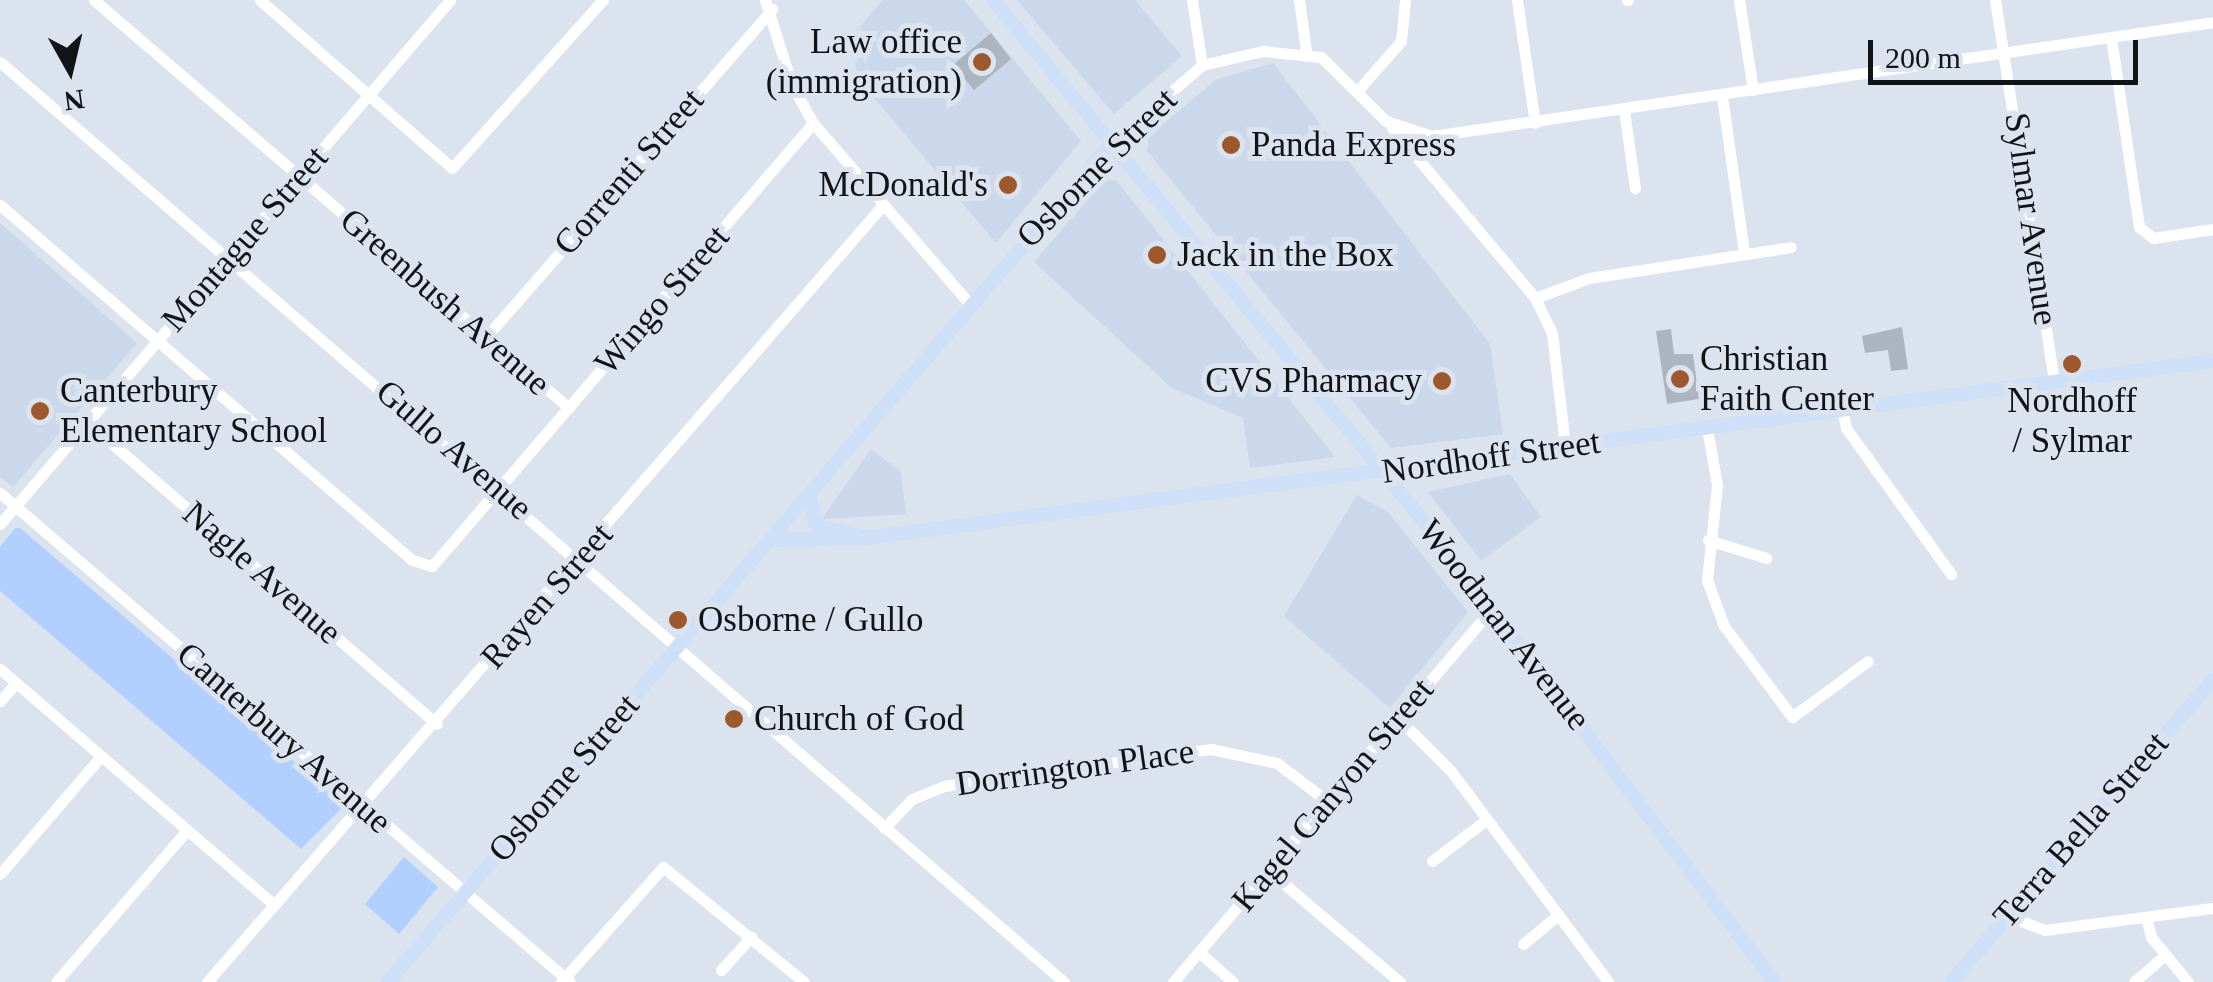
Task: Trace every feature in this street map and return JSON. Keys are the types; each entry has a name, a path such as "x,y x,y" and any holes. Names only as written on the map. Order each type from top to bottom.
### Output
{"main road":[{"name":"Woodman Avenue","path":"993,0 1493,607 1774,982"},
{"name":"Osborne Street","path":"388,982 1112,143"},
{"name":"Nordhoff Street","path":"769,540 866,538 2213,361"},
{"path":"809,494 816,526 866,538"},
{"name":"Terra Bella Street","path":"1951,982 2213,680"}],"street":[{"name":"Greenbush Avenue","path":"94,0 569,408"},
{"path":"260,0 452,168 603,0"},
{"name":"Montague Street","path":"0,524 449,0"},
{"path":"1192,0 1202,66"},
{"path":"1299,0 1306,51 1359,88 1535,298 1552,333 1565,446"},
{"path":"1359,88 1401,41 1405,0"},
{"path":"1517,0 1535,123"},
{"path":"1739,0 1754,90"},
{"name":"Sylmar Avenue","path":"1996,0 2008,53 2054,381"},
{"path":"768,4 792,85 813,123 970,304"},
{"name":"Correnti Street","path":"487,336 768,4"},
{"path":"1386,121 1432,136 2213,22"},
{"path":"2111,37 2136,221 2153,238 2213,229"},
{"name":"Osborne Street","path":"1112,143 1202,66 1306,51"},
{"name":"Gullo Avenue","path":"0,62 502,491 676,648 1064,982"},
{"path":"1722,96 1744,253"},
{"path":"1624,110 1636,188"},
{"name":"Wingo Street","path":"158,340 412,560 432,566 502,491 813,123"},
{"path":"0,205 158,340"},
{"name":"Rayen Street","path":"207,982 365,808 882,205"},
{"path":"1535,298 1588,278 1792,247"},
{"path":"1842,409 1846,428 1950,574"},
{"name":"Nagle Avenue","path":"87,422 437,724"},
{"path":"1707,428 1717,485 1708,540 1713,604 1792,717 1868,662"},
{"name":"Canterbury Avenue","path":"0,493 565,980"},
{"path":"1708,540 1766,558"},
{"name":"Kagel Canyon Street","path":"1173,982 1493,607"},
{"path":"0,669 274,904"},
{"path":"0,701 16,682"},
{"path":"1398,718 1486,820 1608,982"},
{"name":"Dorrington Place","path":"884,828 912,800 944,786 1211,749 1277,763 1327,801"},
{"path":"0,874 102,756"},
{"path":"1432,861 1486,820"},
{"path":"56,982 187,830"},
{"path":"565,980 663,866 804,982"},
{"path":"1270,870 1400,982"},
{"path":"2006,915 2045,930 2213,908"},
{"path":"1523,944 1558,915"},
{"path":"2146,917 2165,955 2188,982"},
{"path":"721,970 751,937"},
{"path":"1199,952 1233,982"},
{"path":"2134,982 2165,955"}],"shaded area":[{"path":"883,0 964,0 1081,141 996,243 860,81 848,40"},
{"path":"1017,0 1135,0 1182,56 1114,114"},
{"path":"1273,63 1490,344 1503,434 1391,448 1147,151 1149,136 1217,79"},
{"path":"1105,180 1116,180 1335,457 1250,468 1243,418 1172,388 1034,262"},
{"name":"Canterbury Elementary School","path":"0,223 137,343 13,487 0,477"},
{"path":"871,449 901,472 906,514 822,519"},
{"path":"1510,474 1541,517 1481,561 1428,492"},
{"path":"1357,495 1388,512 1468,612 1390,708 1284,616"},
{"path":"15,528 20,528 345,805 301,849 0,591 0,547"},
{"path":"404,857 438,887 399,934 365,904"}],"building":[{"name":"Law office (immigration)","path":"991,33 1011,59 974,90 953,65"},
{"path":"1902,327 1908,369 1891,371 1888,350 1865,353 1862,336"},
{"name":"Christian Faith Center","path":"1671,329 1674,354 1693,354 1699,399 1667,404 1656,331"}],"place":[{"name":"Law office (immigration)","path":"982,62"},
{"name":"Panda Express","path":"1231,145"},
{"name":"McDonald's","path":"1008,185"},
{"name":"Jack in the Box","path":"1157,255"},
{"name":"Nordhoff / Sylmar","path":"2072,364"},
{"name":"Christian Faith Center","path":"1680,379"},
{"name":"CVS Pharmacy","path":"1442,381"},
{"name":"Canterbury Elementary School","path":"40,411"},
{"name":"Osborne / Gullo","path":"678,620"},
{"name":"Church of God","path":"734,719"}]}
